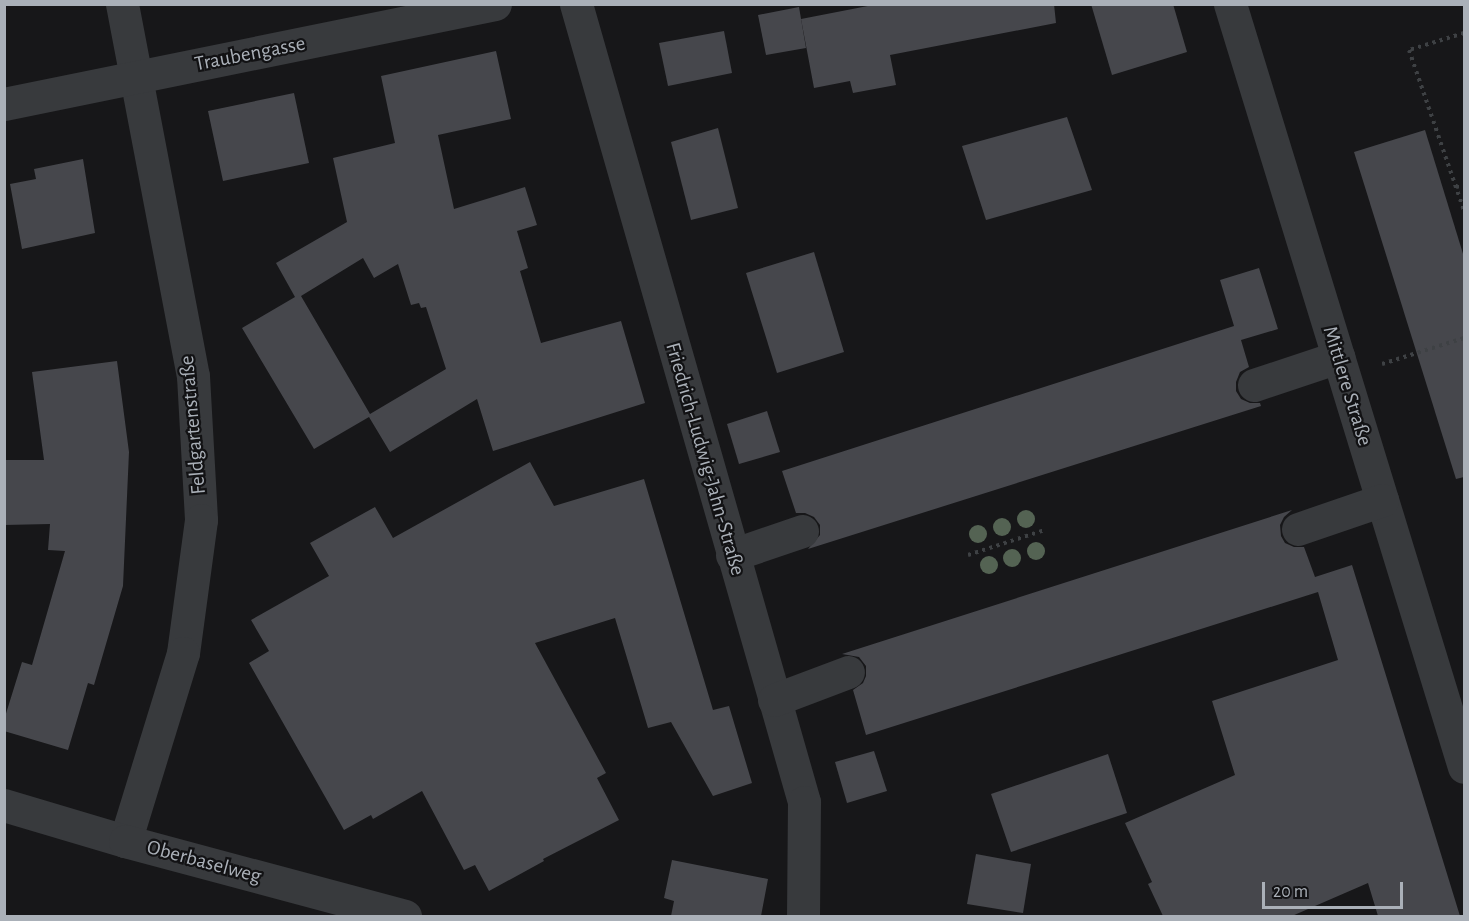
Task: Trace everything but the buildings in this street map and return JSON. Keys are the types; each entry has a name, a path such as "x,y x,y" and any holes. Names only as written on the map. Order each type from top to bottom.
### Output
{"street":[{"name":"Feldgartenstraße","path":"122,4 193,376 201,520 183,653 125,841"},
{"name":"Traubengasse","path":"4,104 495,4"},
{"name":"Friedrich-Ludwig-Jahn-Straße","path":"576,4 804,802 803,916"},
{"name":"Mittlere Straße","path":"1230,4 1464,767"},
{"path":"1254,386 1341,366"},
{"path":"1298,529 1382,500"},
{"path":"732,555 802,531"},
{"path":"774,700 848,672"},
{"name":"Oberbaselweg","path":"4,805 125,841 405,916"}],"path":[{"path":"1464,33 1409,50 1464,211"},
{"path":"1456,187 1464,184"},
{"path":"1341,366 1464,338"},
{"path":"968,555 1045,530"}]}
